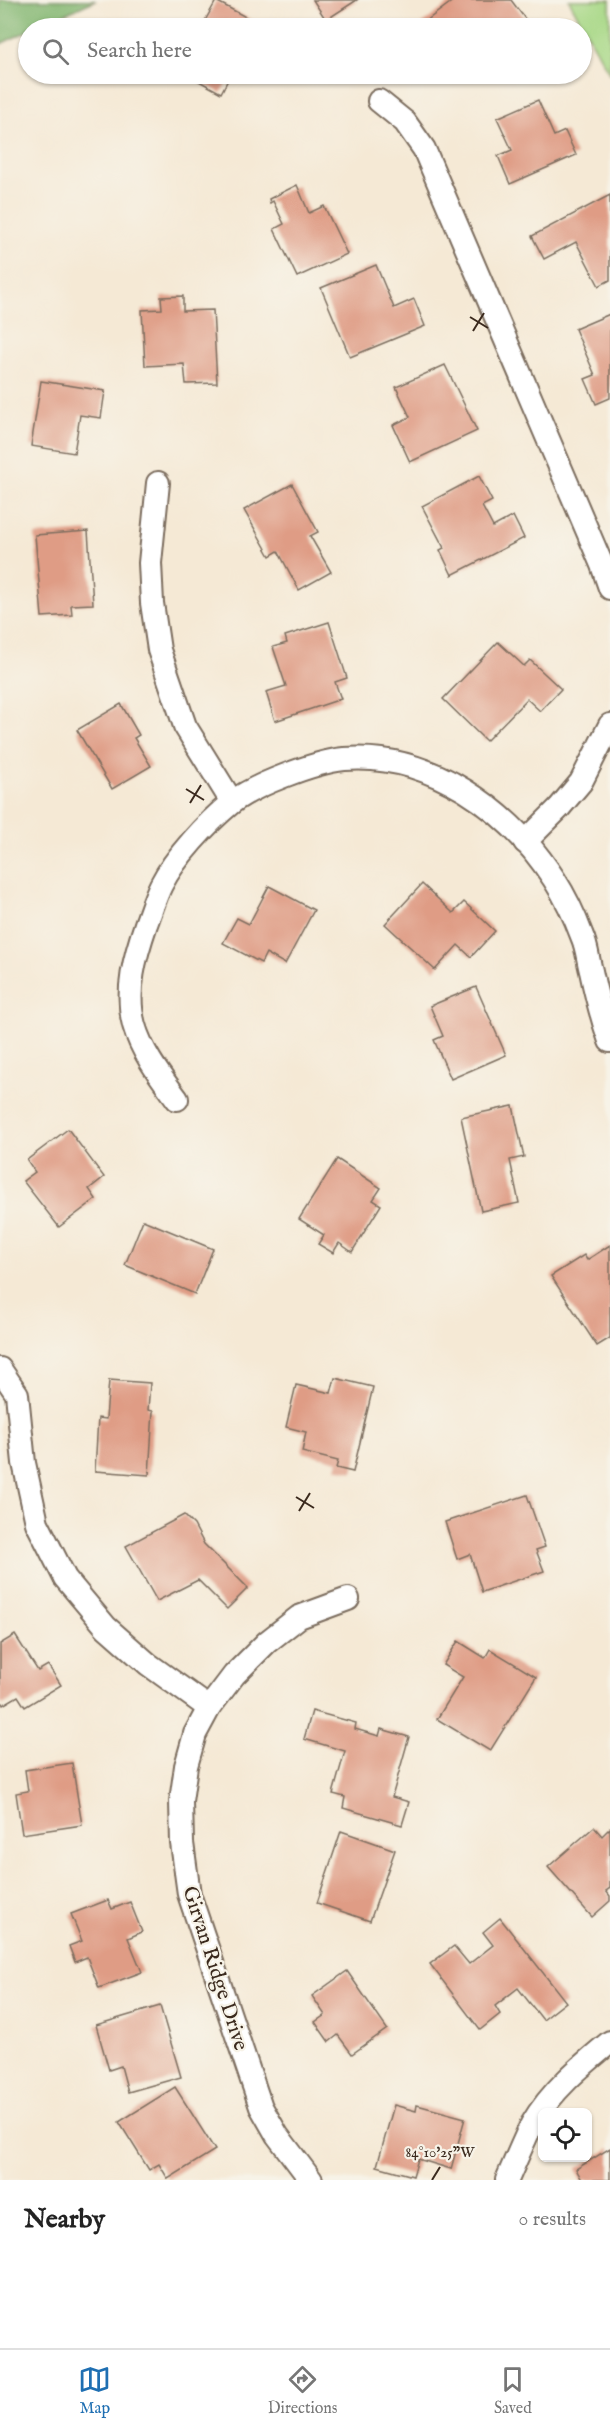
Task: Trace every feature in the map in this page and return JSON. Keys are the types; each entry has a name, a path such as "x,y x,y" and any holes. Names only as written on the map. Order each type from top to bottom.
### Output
{"street":[{"path":"379,101 405,122 424,149 610,588"},
{"path":"159,483 150,563 152,603 159,650 185,726 232,802"},
{"path":"525,842 581,782 610,725"},
{"path":"177,1099 151,1063 134,1025 131,984 136,954 161,885 187,848 232,802 257,788 304,768 344,759 381,760 418,768 456,784 490,807 525,842 554,879 583,937 601,1016 610,1041"},
{"path":"0,1369 17,1394 24,1463 37,1523 65,1578 105,1627 148,1664 209,1708"},
{"name":"Girvan Ridge Drive","path":"310,2180 277,2135 261,2108 189,1893 182,1843 181,1802 186,1766 195,1734 209,1708 234,1675 267,1642 299,1617 348,1599"},
{"path":"507,2180 533,2123 554,2093 579,2067 610,2042"}],"green space":[{"path":"0,0 96,0 56,18 18,18 18,36 0,44"},
{"path":"569,0 610,0 610,75 592,42 592,18 579,18"}],"building":[{"path":"313,0 357,0 329,18 325,18"},
{"path":"454,0 511,0 524,18 430,18"},
{"path":"216,1 247,18 207,18"},
{"path":"204,84 226,84 221,93"},
{"path":"538,100 554,136 565,131 576,155 510,184 498,156 512,150 497,118"},
{"path":"297,185 309,213 324,206 347,254 297,277 274,229 284,224 273,201 270,203 269,199"},
{"path":"610,195 610,280 599,286 576,242 544,259 532,236"},
{"path":"376,265 394,308 414,299 425,326 350,357 321,288"},
{"path":"183,296 183,311 213,310 217,383 186,384 184,364 145,366 142,310 162,309 161,297"},
{"path":"610,314 610,398 596,404 585,379 595,375 575,329"},
{"path":"445,365 477,431 410,462 393,425 410,417 396,387"},
{"path":"41,381 105,391 101,418 80,415 74,453 31,446"},
{"path":"479,476 492,501 482,506 493,527 513,516 524,538 452,575 440,550 444,548 422,506"},
{"path":"292,484 318,532 310,536 331,572 299,590 278,551 270,556 244,510"},
{"path":"88,531 93,604 71,605 72,615 42,617 35,535"},
{"path":"329,622 347,678 335,682 341,699 275,721 266,692 286,686 273,647 287,643 285,636"},
{"path":"498,642 524,666 530,660 561,689 540,711 527,699 486,741 443,699"},
{"path":"121,704 139,735 134,738 151,766 112,789 77,730"},
{"path":"422,884 453,913 464,902 495,931 471,957 458,945 435,970 385,924"},
{"path":"269,886 314,910 285,964 266,953 261,963 223,943 237,918 249,924"},
{"path":"476,987 506,1055 451,1079 434,1040 443,1036 430,1006"},
{"path":"513,1106 524,1157 510,1160 519,1203 481,1211 461,1117"},
{"path":"68,1129 104,1177 89,1189 96,1199 59,1227 23,1181 35,1172 27,1160"},
{"path":"337,1159 381,1188 373,1200 381,1205 352,1252 339,1243 333,1253 318,1244 324,1235 299,1219"},
{"path":"143,1220 213,1249 195,1294 125,1265"},
{"path":"610,1245 610,1338 597,1346 551,1276 584,1255 587,1260"},
{"path":"335,1378 373,1387 353,1472 336,1468 338,1461 302,1452 306,1432 286,1427 296,1385 331,1393"},
{"path":"109,1380 150,1383 148,1410 153,1411 149,1475 95,1471 98,1418 106,1419"},
{"path":"527,1495 545,1547 536,1550 544,1571 482,1592 470,1554 457,1559 445,1522"},
{"path":"184,1515 194,1525 204,1544 248,1588 227,1609 198,1580 157,1601 126,1546"},
{"path":"15,1635 38,1671 48,1665 61,1685 25,1707 18,1696 3,1705 0,1700 0,1644"},
{"path":"458,1641 485,1658 490,1649 536,1677 490,1751 437,1719 463,1677 443,1665"},
{"path":"312,1711 356,1723 355,1729 379,1736 381,1729 409,1737 392,1797 409,1802 402,1825 343,1808 345,1797 333,1794 345,1751 304,1739"},
{"path":"72,1763 82,1825 22,1834 16,1793 28,1791 25,1770"},
{"path":"594,1827 602,1836 610,1828 610,1888 606,1891 610,1896 610,1901 592,1917 548,1867"},
{"path":"341,1831 395,1850 370,1921 317,1903"},
{"path":"108,1900 112,1909 130,1902 142,1932 128,1938 142,1972 99,1988 87,1957 75,1962 69,1946 82,1941 71,1914"},
{"path":"500,1918 566,2002 543,2020 518,1988 495,2006 500,2014 480,2030 430,1964 454,1946 469,1964 493,1945 483,1932"},
{"path":"347,1971 387,2029 352,2054 338,2035 329,2042 315,2022 325,2015 312,1996"},
{"path":"160,2006 181,2077 128,2092 121,2066 109,2070 96,2025"},
{"path":"175,2087 215,2150 168,2179 159,2164 149,2170 119,2122"},
{"path":"394,2105 416,2111 417,2105 465,2118 451,2169 418,2159 413,2176 377,2166"},
{"path":"610,2148 610,2180 582,2180 576,2169 587,2162 592,2162 592,2159"}]}
